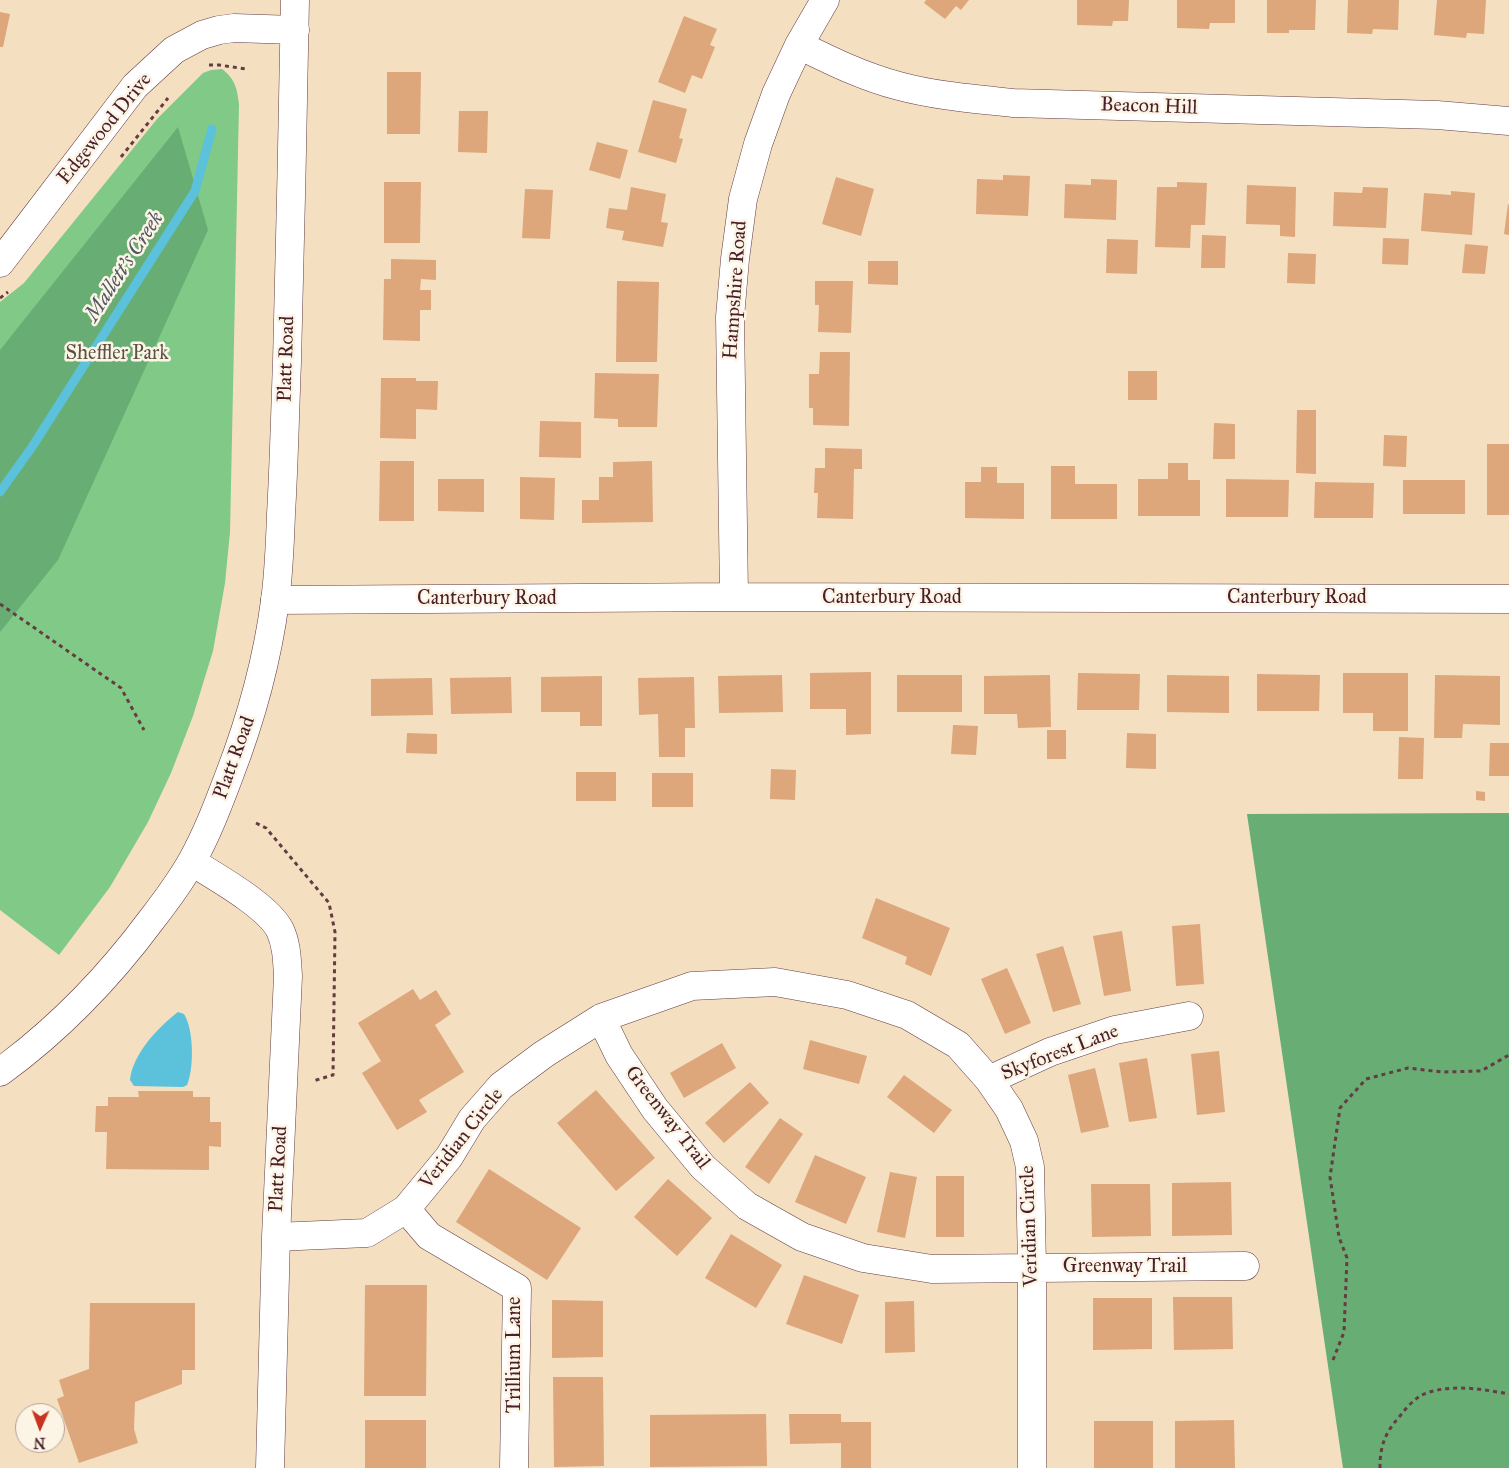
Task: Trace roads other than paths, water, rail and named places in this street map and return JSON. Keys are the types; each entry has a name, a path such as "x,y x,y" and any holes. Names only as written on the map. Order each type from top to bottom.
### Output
{"street":[{"name":"Platt Road","path":"270,1468 276,1237 288,976 287,957 284,940 275,921 267,913 238,891 192,862 218,806 242,744 269,643 275,600 280,550 285,418 296,0"},
{"name":"Hampshire Road","path":"734,598 730,317 743,199 758,144 776,94 799,45 825,0"},
{"name":"Edgewood Drive","path":"0,263 135,86 174,50 202,35 219,30 234,28 295,30"},
{"name":"Beacon Hill","path":"799,45 853,70 899,86 945,96 1003,102 1437,115 1509,121"},
{"name":"Canterbury Road","path":"275,600 734,598 1509,599"},
{"path":"0,1072 55,1028 90,993 135,942 168,899 192,862"},
{"name":"Veridian Circle","path":"276,1237 367,1232 406,1209 449,1156 472,1119 501,1086 544,1054 601,1018 692,986 776,982 847,994 906,1015 958,1045 989,1080 1009,1109 1024,1141 1030,1167 1032,1468"},
{"name":"Skyforest Lane","path":"989,1080 1050,1052 1116,1030 1189,1016"},
{"name":"Greenway Trail","path":"601,1018 619,1055 655,1109 703,1167 748,1206 802,1237 863,1258 932,1269 1245,1266"},
{"name":"Trillium Lane","path":"406,1209 429,1236 517,1288 514,1468"}],"water":[{"path":"178,1012 184,1014 190,1029 192,1059 187,1085 183,1087 134,1086 130,1080 141,1051 162,1025"}],"waterway":[{"name":"Mallett's Creek","path":"0,492 32,447 195,191 212,129"}],"park label":[{"name":"Sheffler Park","path":"117,354"}]}
